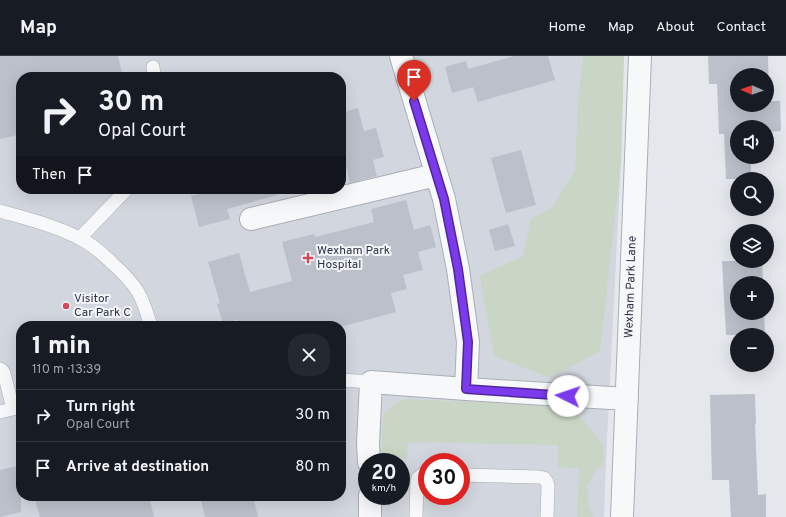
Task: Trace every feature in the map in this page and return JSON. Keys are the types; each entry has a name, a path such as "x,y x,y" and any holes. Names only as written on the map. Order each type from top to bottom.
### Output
{"street":[{"path":"401,56 444,199 458,269 468,342 466,389"},
{"name":"Wexham Park Lane","path":"622,517 640,56"},
{"path":"251,219 436,175"},
{"path":"369,453 371,382 626,399"},
{"path":"370,505 370,517"}],"lane":[{"path":"80,238 122,194"},
{"path":"4,214 53,227 80,238 100,252 128,279 138,291 149,321"},
{"path":"0,369 4,373 11,409"},
{"path":"346,380 371,382"},
{"path":"470,475 539,476 544,478 548,486 547,517"},
{"path":"416,517 418,478"}],"shaded area":[{"name":"Wexham Park Hospital","path":"0,56 624,56 621,161 604,517 0,517"}],"green space":[{"path":"583,56 624,56 621,161 600,351 550,378 494,356 480,276 523,256 531,219 553,207 575,170 578,102"},
{"path":"407,399 554,406 578,415 596,435 603,447 604,458 602,465 595,471 587,487 589,506 593,517 577,517 579,468 558,467 558,445 408,442 407,453 382,453 382,428 384,414 395,403"}],"building":[{"path":"0,56 118,56 122,72 16,72 16,135 0,139"},
{"path":"514,56 548,56 555,80 478,102 473,87 452,93 445,67 466,61 468,69"},
{"path":"708,56 768,56 768,68 730,68 730,112 774,112 774,101 780,101 781,131 774,132 774,120 730,120 730,164 751,164 751,172 730,172 730,179 726,179 724,134 719,134 717,84 709,84"},
{"path":"358,108 364,131 376,128 384,157 373,160 377,176 350,183 346,166 346,112"},
{"path":"521,150 536,205 506,213 491,158"},
{"path":"198,194 277,195 227,209 230,219 199,227 191,196"},
{"path":"406,200 414,230 430,225 436,247 418,252 423,270 403,275 407,289 391,293 396,312 346,325 346,321 222,321 217,304 220,303 208,262 239,253 250,292 292,281 282,242 314,234 315,237 374,222 371,209"},
{"path":"508,224 515,246 495,251 489,230"},
{"path":"722,261 730,261 730,268 762,268 763,276 730,276 730,320 764,320 765,328 730,328 730,335 726,335"},
{"path":"755,394 758,495 766,494 766,517 731,517 729,480 712,480 710,395"},
{"path":"16,466 16,501 21,501 21,512 0,517 0,470"},
{"path":"35,501 150,501 154,517 40,517"},
{"path":"201,501 254,501 258,517 205,517"}],"place":[{"name":"Wexham Park Hospital","path":"308,258"},
{"name":"Visitor Car Park C","path":"66,306"}],"route":[{"path":"414,101 444,199 458,269 468,342 466,389 568,396"}]}
